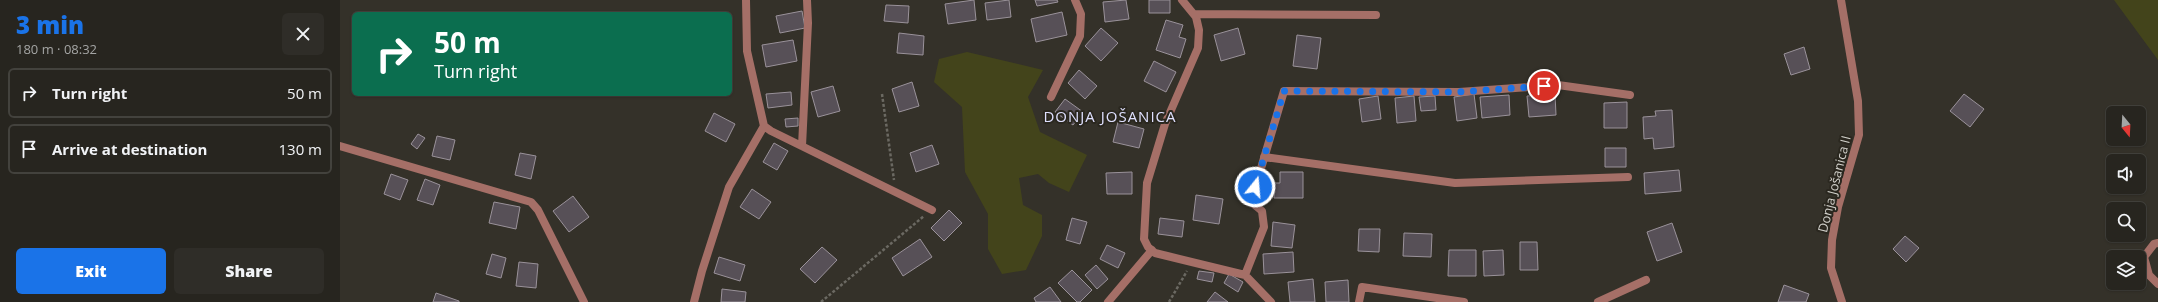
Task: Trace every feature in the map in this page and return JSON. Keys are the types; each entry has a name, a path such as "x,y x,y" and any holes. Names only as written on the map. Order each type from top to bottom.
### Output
{"street":[{"path":"694,302 702,271 729,187 764,126 747,51 746,0"},
{"path":"802,146 808,0"},
{"path":"1051,97 1080,36 1082,14 1075,0"},
{"path":"1182,0 1194,14 1199,30 1198,48 1165,124 1147,183 1144,239 1152,250 1165,256 1245,275 1271,302"},
{"name":"Donja Jošanica II","path":"1841,0 1858,101 1859,135 1838,207 1832,240 1831,268 1842,302"},
{"path":"1194,14 1376,15"},
{"path":"1245,275 1264,227 1262,211 1251,202 1284,91 1459,92 1558,86 1630,95"},
{"path":"764,126 932,210"},
{"path":"340,146 531,202 538,210 584,302"},
{"path":"1264,157 1455,182 1628,178"},
{"path":"2158,243 2154,244 2144,257 2149,275 2158,284"},
{"path":"1108,302 1152,250"},
{"path":"1598,302 1646,280"},
{"path":"1359,302 1362,287 1464,302"}],"path":[{"path":"882,94 896,192"},
{"path":"821,302 932,210"},
{"path":"1169,302 1192,262"}],"shaded area":[{"path":"2114,0 2158,0 2158,60"},
{"path":"967,52 1043,70 1028,97 1040,132 1087,155 1069,192 1049,183 1038,174 1019,178 1023,205 1042,215 1042,236 1026,270 1002,274 988,249 988,214 965,172 962,107 934,82 939,59"}],"building":[{"path":"974,0 976,20 948,24 945,4"},
{"path":"1009,0 1011,17 987,20 985,3"},
{"path":"1035,0 1057,0 1058,2 1037,6"},
{"path":"1126,0 1129,19 1105,22 1103,2"},
{"path":"1149,0 1170,0 1170,13 1149,13"},
{"path":"886,5 909,6 908,23 884,21"},
{"path":"802,11 805,28 780,33 776,16"},
{"path":"1062,12 1067,35 1036,42 1031,19"},
{"path":"1166,20 1183,25 1179,37 1186,39 1180,58 1156,50"},
{"path":"1101,28 1118,43 1101,61 1085,46"},
{"path":"1238,28 1245,54 1221,61 1214,35"},
{"path":"899,33 924,36 923,55 897,53"},
{"path":"1297,35 1321,38 1317,69 1293,66"},
{"path":"793,40 797,61 766,67 762,45"},
{"path":"1804,47 1810,69 1791,75 1784,54"},
{"path":"1154,61 1176,72 1166,92 1144,81"},
{"path":"1079,70 1097,86 1085,99 1068,83"},
{"path":"912,82 919,106 899,112 892,89"},
{"path":"833,86 840,111 818,117 811,92"},
{"path":"791,92 792,105 768,108 766,94"},
{"path":"1474,94 1477,118 1457,121 1454,97"},
{"path":"1555,94 1556,115 1529,117 1527,96"},
{"path":"1964,94 1984,109 1970,127 1950,111"},
{"path":"1509,95 1510,115 1482,118 1480,97"},
{"path":"1378,96 1381,119 1362,122 1359,99"},
{"path":"1414,96 1416,121 1397,123 1395,98"},
{"path":"1435,96 1436,110 1421,111 1419,97"},
{"path":"1065,99 1083,112 1073,125 1055,112"},
{"path":"1627,102 1627,128 1604,128 1604,103"},
{"path":"1672,110 1674,147 1654,149 1653,138 1644,139 1643,117 1656,116 1655,111"},
{"path":"714,113 735,124 726,142 705,131"},
{"path":"798,118 798,126 786,127 785,119"},
{"path":"1118,122 1144,129 1139,148 1113,142"},
{"path":"418,134 425,138 417,149 411,144"},
{"path":"437,136 455,140 450,160 432,156"},
{"path":"774,143 788,151 777,170 763,162"},
{"path":"932,145 939,164 916,172 910,153"},
{"path":"1605,148 1626,148 1626,167 1605,167"},
{"path":"520,153 536,156 531,179 515,175"},
{"path":"1679,170 1681,191 1645,194 1644,173"},
{"path":"1132,172 1132,194 1107,194 1106,173"},
{"path":"1280,172 1303,172 1303,198 1274,198 1274,183 1280,183"},
{"path":"391,174 408,180 400,200 384,194"},
{"path":"425,179 440,185 433,205 417,200"},
{"path":"752,189 771,202 759,219 740,207"},
{"path":"1196,195 1223,199 1219,224 1193,220"},
{"path":"573,196 589,217 569,232 553,211"},
{"path":"494,202 520,207 516,229 489,223"},
{"path":"949,210 962,223 944,241 931,228"},
{"path":"1072,218 1087,222 1080,244 1066,240"},
{"path":"1160,218 1184,221 1182,237 1158,234"},
{"path":"1273,222 1295,225 1292,248 1271,246"},
{"path":"1672,223 1682,252 1657,261 1647,232"},
{"path":"1359,229 1380,229 1379,252 1358,251"},
{"path":"1404,233 1432,234 1431,257 1403,256"},
{"path":"1905,236 1919,248 1906,262 1893,249"},
{"path":"920,239 932,257 903,276 892,258"},
{"path":"1520,242 1537,242 1538,270 1520,270"},
{"path":"1107,245 1125,253 1118,268 1100,259"},
{"path":"822,247 837,260 815,283 800,269"},
{"path":"1449,250 1476,250 1476,276 1448,276"},
{"path":"1503,250 1504,275 1484,276 1483,251"},
{"path":"1293,252 1294,272 1264,274 1263,254"},
{"path":"492,254 506,258 501,278 486,274"},
{"path":"719,257 745,265 740,281 714,273"},
{"path":"519,262 538,264 536,288 516,286"},
{"path":"1096,265 1108,279 1097,289 1085,275"},
{"path":"1072,270 1092,290 1080,302 1077,302 1058,283"},
{"path":"1199,271 1214,273 1212,282 1197,279"},
{"path":"1229,274 1243,282 1238,292 1224,283"},
{"path":"1313,279 1315,302 1290,302 1288,282"},
{"path":"1348,280 1349,302 1326,302 1325,282"},
{"path":"1784,285 1809,294 1806,302 1778,302"},
{"path":"1050,287 1061,302 1036,302 1034,298"},
{"path":"722,289 746,292 745,302 721,302"},
{"path":"1215,292 1228,302 1207,302"},
{"path":"436,293 459,301 459,302 433,302"}],"district":[{"name":"DONJA JOŠANICA","path":"1110,116"}],"route":[{"path":"1255,187 1284,91 1459,92 1544,86"}]}
